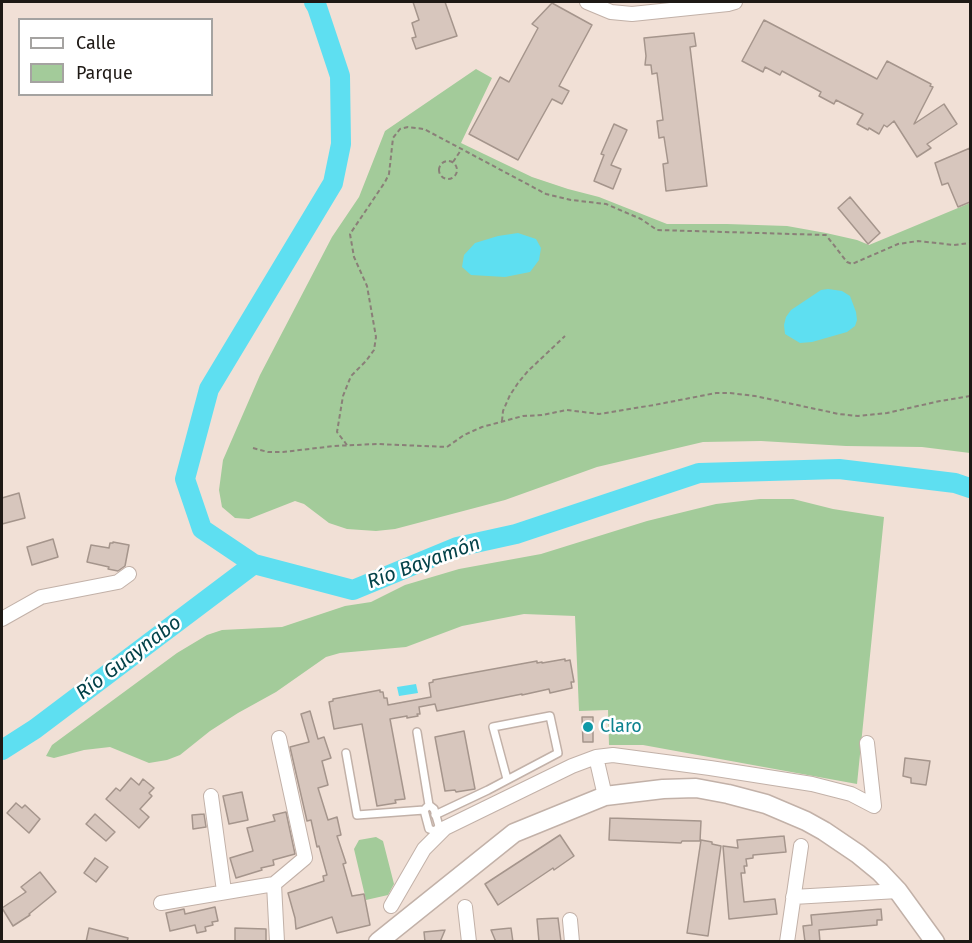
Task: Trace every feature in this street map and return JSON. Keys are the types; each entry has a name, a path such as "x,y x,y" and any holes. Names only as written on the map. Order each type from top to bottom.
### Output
{"main road":[{"path":"378,942 395,935 514,833 605,796 663,789 696,788 766,804 806,821 841,843 880,872 898,891 935,942"}],"street":[{"path":"587,2 611,12 632,14 735,2"},
{"path":"2,619 41,597 118,582 129,574"},
{"path":"161,903 274,884 305,858 279,738"},
{"path":"391,906 435,833 572,766 596,757 613,755 812,784 851,794 874,806 867,743"},
{"path":"596,757 605,796"},
{"path":"211,796 224,891"},
{"path":"787,942 801,846"},
{"path":"274,884 277,942"},
{"path":"793,897 898,891"},
{"path":"465,907 469,942"},
{"path":"570,920 572,942"}],"lane":[{"path":"435,815 488,790 558,753 550,716 493,727 507,779"},
{"path":"346,753 357,815 427,808 434,810 439,826 435,833 429,829 427,808 417,732"}],"path":[{"path":"347,445 337,432 343,396 351,376 374,350 376,337 368,286 356,262 350,234 386,182 393,138 400,129 408,127 424,129 546,194 571,200 606,204 641,219 657,230 826,235 847,262 852,264 898,244 918,241 954,245 970,243"},
{"path":"453,162 461,150"},
{"path":"446,161 453,162 457,168 456,175 450,179 443,178 439,172 440,165 446,161"},
{"path":"502,421 503,411 518,383 565,336"},
{"path":"253,448 268,452 283,452 377,444 447,447 464,435 482,427 523,416 542,416 567,410 599,414 716,393 755,396 858,416 887,413 970,396"}],"green space":[{"path":"476,69 492,78 461,143 532,177 599,197 667,224 787,226 857,240 869,245 970,203 970,453 922,447 846,446 761,441 703,442 597,467 505,500 395,529 376,531 347,529 329,523 304,504 295,501 249,519 235,518 222,507 219,490 223,460 260,375 332,237 359,197 385,131"},
{"path":"760,499 793,499 833,509 884,517 857,784 643,745 609,745 608,710 579,711 575,616 524,614 462,626 406,647 340,653 326,657 276,692 210,731 180,755 167,760 149,763 110,747 84,750 54,758 46,756 52,745 177,653 207,635 222,630 282,627 345,606 371,602 405,585 459,569 541,554 647,521 716,504"},
{"path":"376,837 383,841 394,884 388,895 366,900 354,849 359,840"}],"water":[{"path":"518,233 536,239 541,248 539,260 530,272 505,277 471,275 462,267 464,255 475,243"},
{"path":"821,290 842,291 850,296 856,312 855,326 847,332 812,342 800,343 785,334 786,317 791,310"},
{"path":"416,684 418,693 399,696 397,687"}],"building":[{"path":"413,2 445,2 457,36 416,49 412,38 416,37 412,23 419,20"},
{"path":"552,3 592,25 559,86 569,91 562,104 552,99 518,160 469,134 500,77 509,82 538,28 532,24"},
{"path":"764,20 877,79 887,61 931,84 930,86 933,87 914,124 944,104 957,124 927,144 931,148 917,157 894,121 887,127 884,125 879,134 869,128 868,130 857,124 863,114 836,100 834,104 819,96 821,92 782,71 780,75 765,67 763,72 742,61"},
{"path":"694,33 696,46 690,47 707,186 666,191 663,164 668,163 664,137 659,138 657,121 663,120 657,73 652,74 651,65 645,65 644,38"},
{"path":"614,124 627,130 611,165 621,169 613,189 594,181 604,155 601,154"},
{"path":"970,148 970,202 958,207 948,183 942,185 935,163"},
{"path":"850,197 880,233 868,244 838,208"},
{"path":"19,493 25,518 2,524 2,498"},
{"path":"53,539 58,557 32,565 27,547"},
{"path":"110,543 129,545 125,566 118,571 87,562 91,545 109,548"},
{"path":"565,659 565,661 570,660 574,682 571,682 572,688 550,693 549,689 437,711 435,704 419,707 418,716 390,719 405,799 395,800 396,803 377,806 362,724 334,729 329,702 333,699 380,690 384,698 387,698 388,705 431,697 429,683 433,680 537,661 537,663 542,663"},
{"path":"310,711 318,739 324,737 331,758 322,761 328,785 318,788 328,820 337,817 341,835 337,836 346,863 343,864 352,896 364,894 370,925 337,933 332,917 296,929 288,893 324,881 323,876 327,875 311,820 307,821 290,747 309,742 301,714"},
{"name":"Claro","path":"582,717 593,717 593,742 583,742"},
{"path":"464,731 475,789 445,791 435,737"},
{"path":"905,758 930,761 926,785 911,783 911,778 903,776"},
{"path":"131,778 139,785 143,779 154,788 149,793 152,796 140,809 149,817 139,828 106,799 116,788 120,791"},
{"path":"242,792 248,820 229,824 223,796"},
{"path":"16,803 22,808 25,805 40,819 29,833 7,813"},
{"path":"286,812 295,854 273,860 274,865 236,878 230,858 253,851 247,828 275,821 273,815"},
{"path":"95,814 115,832 106,841 86,824"},
{"path":"204,814 206,827 193,829 192,815"},
{"path":"610,818 701,821 700,841 682,841 681,843 609,840"},
{"path":"560,835 574,856 498,905 485,884"},
{"path":"784,836 786,852 753,855 753,858 746,859 745,873 741,873 744,902 775,899 777,914 729,919 723,846 738,848 737,840"},
{"path":"701,840 721,846 708,936 687,933"},
{"path":"95,858 108,867 96,882 84,873"},
{"path":"40,872 56,892 30,915 13,926 2,908 26,892 21,887"},
{"path":"215,907 218,921 205,927 206,931 197,933 195,925 170,931 166,913 184,909 185,914"},
{"path":"881,909 882,920 877,920 877,925 819,930 820,942 805,942 803,926 812,925 811,915"},
{"path":"558,918 561,942 539,942 537,919"},
{"path":"89,928 128,938 127,942 86,942"},
{"path":"235,928 266,929 266,942 235,942"},
{"path":"511,928 513,942 496,942 491,930"},
{"path":"445,930 440,942 425,942 424,932"}],"waterway":[{"name":"Río Bayamón","path":"314,2 340,76 341,144 333,183 209,389 185,479 202,529 254,564 353,590 457,547 516,534 699,473 839,469 955,483 970,488"},
{"name":"Río Guaynabo","path":"2,750 35,729 254,564"}],"place":[{"name":"Claro","path":"588,727"}]}
